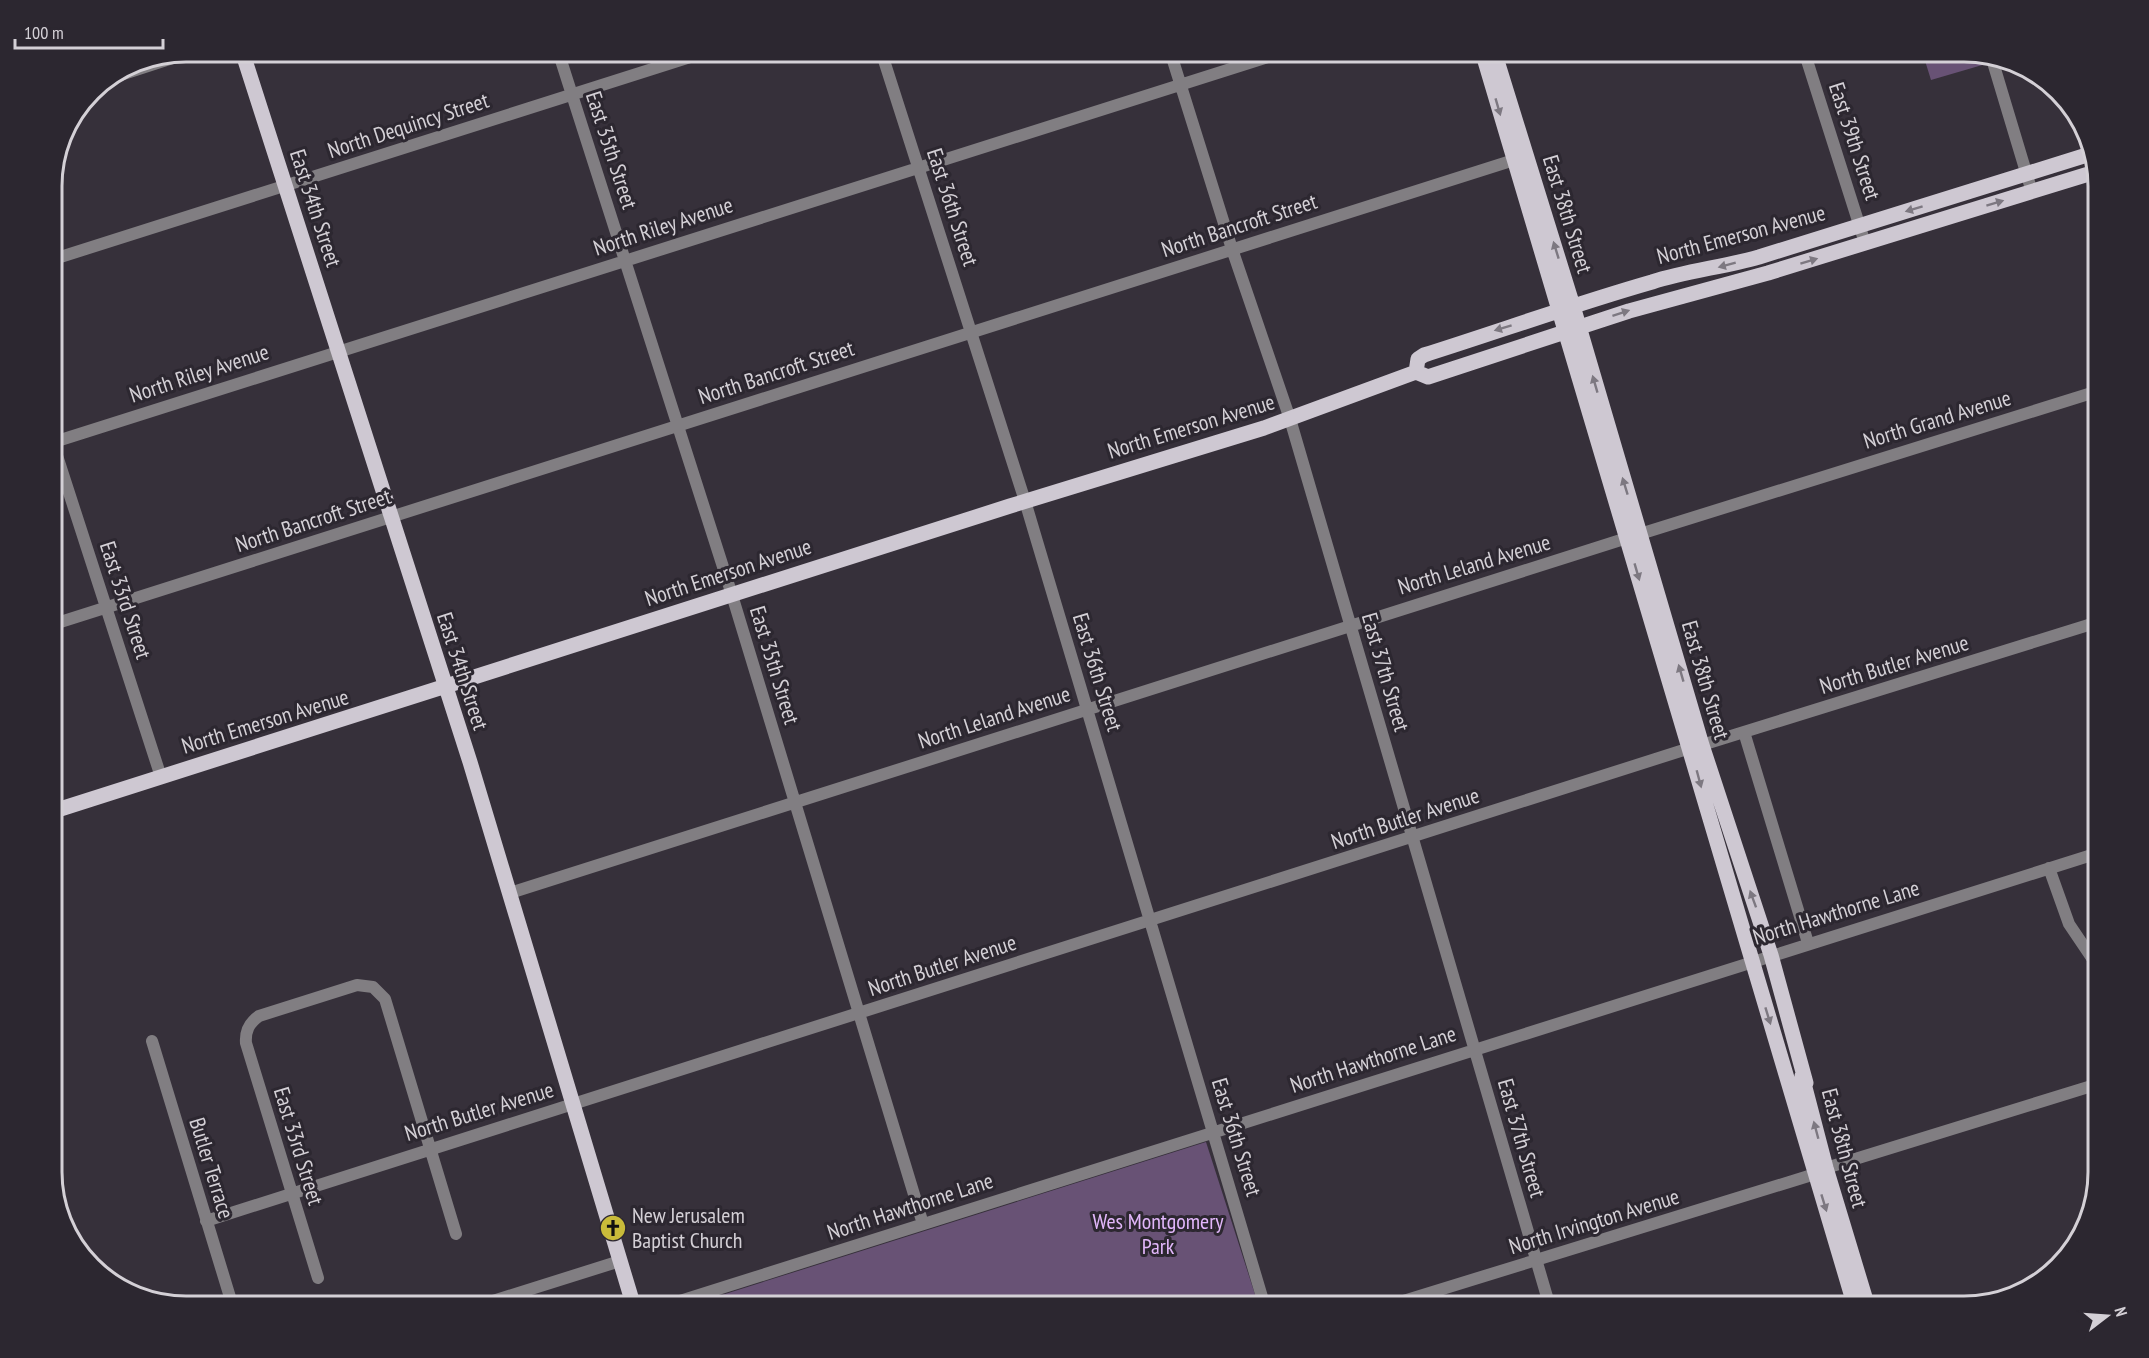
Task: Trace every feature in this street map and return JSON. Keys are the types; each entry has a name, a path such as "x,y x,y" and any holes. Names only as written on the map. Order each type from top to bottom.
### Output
{"main road":[{"name":"East 34th Street","path":"246,62 510,893 631,1296"},
{"name":"East 38th Street","path":"1485,62 1514,160 1566,308"},
{"name":"East 38th Street","path":"1497,62 1572,329 1696,746 1751,960 1864,1296"},
{"name":"North Emerson Avenue","path":"1416,372 1418,359 1424,356 1566,308 1655,281 1750,259 2084,156"},
{"name":"North Emerson Avenue","path":"62,808 1025,501 1290,419 1416,372 1428,377 1572,329 2087,175"},
{"name":"East 38th Street","path":"1696,746 1771,955 1852,1296"}],"street":[{"name":"East 35th Street","path":"562,62 732,595 923,1224"},
{"name":"North Dequincy Street","path":"62,257 676,62"},
{"name":"East 36th Street","path":"885,62 1025,501 1262,1296"},
{"name":"East 37th Street","path":"1174,62 1232,249 1290,419 1547,1296"},
{"name":"North Riley Avenue","path":"62,437 1251,62"},
{"name":"East 39th Street","path":"1808,62 1865,243"},
{"path":"1994,65 2032,192"},
{"name":"North Bancroft Street","path":"62,622 1514,160"},
{"name":"North Grand Avenue","path":"1789,488 2088,394"},
{"name":"East 33rd Street","path":"62,471 161,777"},
{"name":"North Leland Avenue","path":"510,893 1789,488"},
{"name":"North Butler Avenue","path":"206,1221 1696,746 2088,625"},
{"path":"1744,732 1808,943"},
{"name":"North Hawthorne Lane","path":"696,1296 1751,960 2088,856"},
{"path":"2049,868 2069,924 2088,952"},
{"name":"East 33rd Street","path":"318,1278 246,1043 249,1025 263,1015 357,985 375,988 385,999 430,1148"},
{"name":"Butler Terrace","path":"152,1041 230,1296"},
{"name":"North Irvington Avenue","path":"1420,1296 2088,1087"},
{"path":"430,1148 456,1234"},
{"path":"508,1296 620,1260"}],"green space":[{"path":"1925,62 1986,64 1931,80"},
{"name":"Wes Montgomery Park","path":"1206,1142 1255,1296 719,1296"}],"place":[{"name":"New Jerusalem Baptist Church","path":"613,1228"}]}
